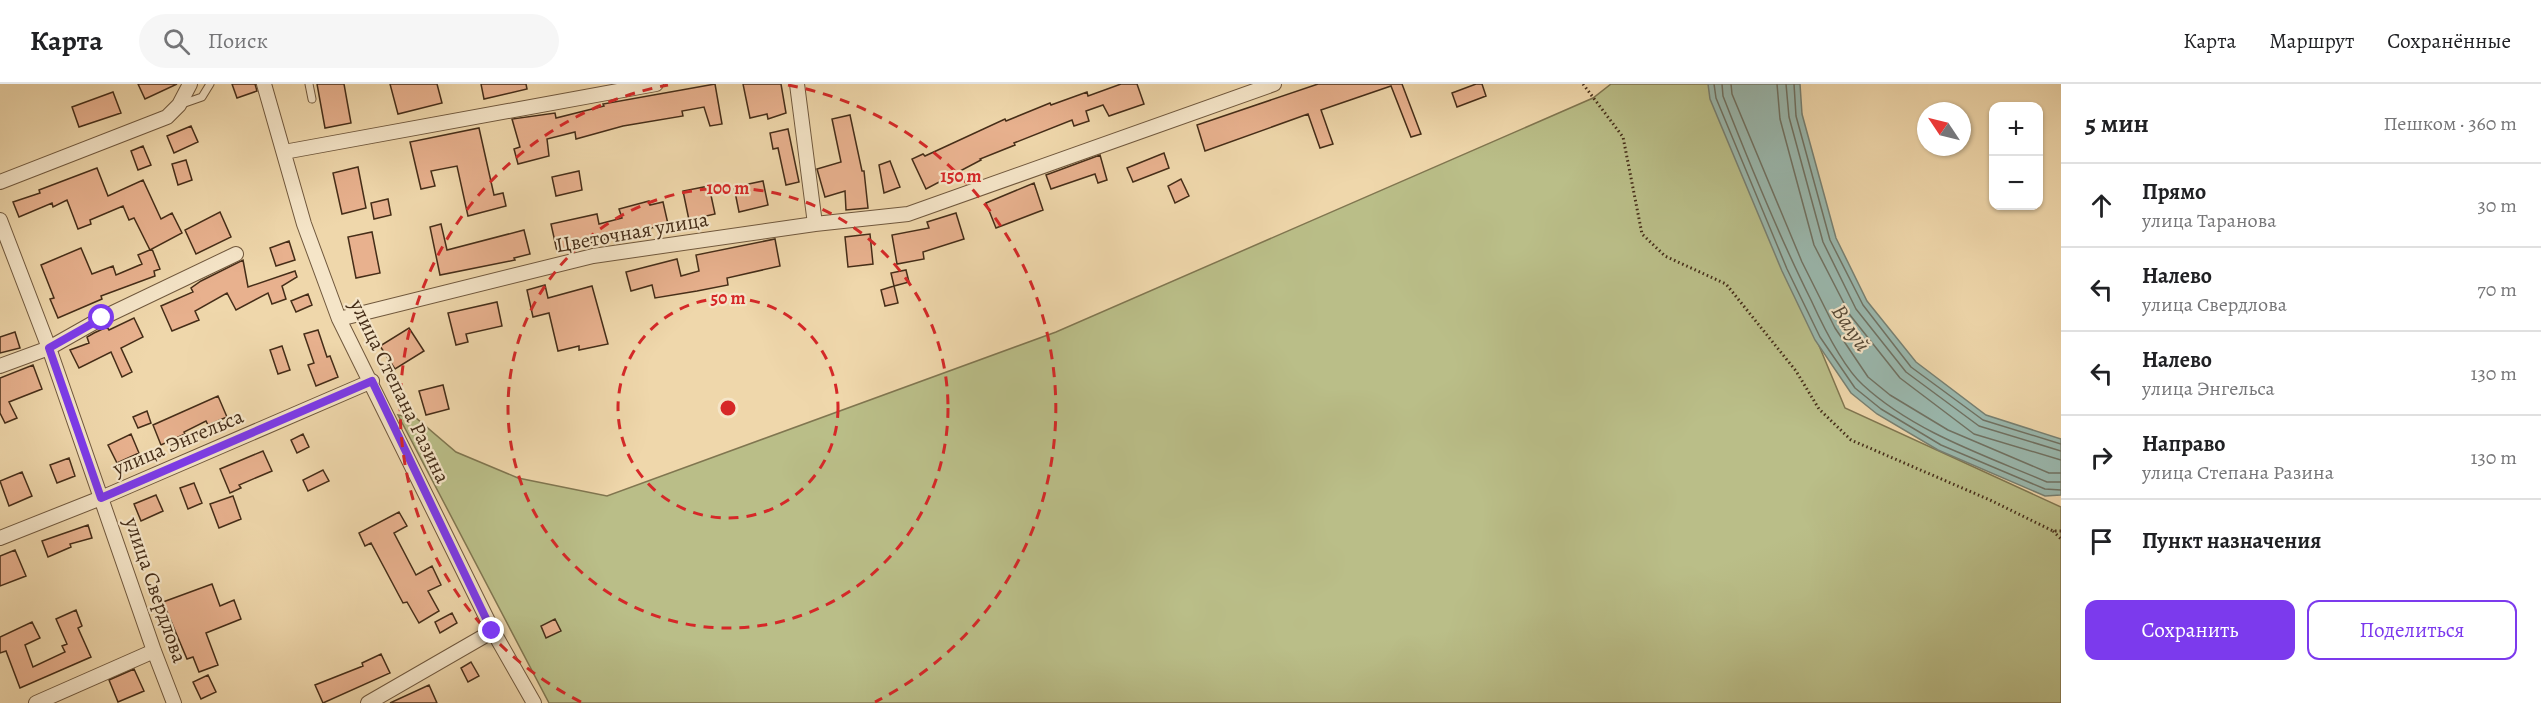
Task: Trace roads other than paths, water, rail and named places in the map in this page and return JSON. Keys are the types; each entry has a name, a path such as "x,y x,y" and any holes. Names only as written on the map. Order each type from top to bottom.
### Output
{"street":[{"path":"0,182 167,117 179,105 190,84"},
{"name":"улица Степана Разина","path":"264,84 304,224 339,319 372,381 492,631 534,703"},
{"path":"284,152 656,84"},
{"path":"798,84 815,224"},
{"name":"Цветочная улица","path":"339,319 593,256 815,224 908,214 1274,84"},
{"name":"улица Свердлова","path":"0,220 49,348 174,703"},
{"path":"0,366 49,348 102,318 236,254"},
{"name":"улица Энгельса","path":"0,538 101,498 372,381"},
{"path":"368,703 492,631"},
{"path":"36,703 154,651"}],"lane":[{"path":"179,105 202,97 210,84"},
{"path":"309,84 312,99"}],"water":[{"name":"Валуй","path":"1708,84 1800,84 1802,114 1836,238 1867,301 1916,362 1986,415 2061,439 2061,495 2045,496 1938,450 1877,414 1851,393 1815,340 1782,271 1710,99"}]}
